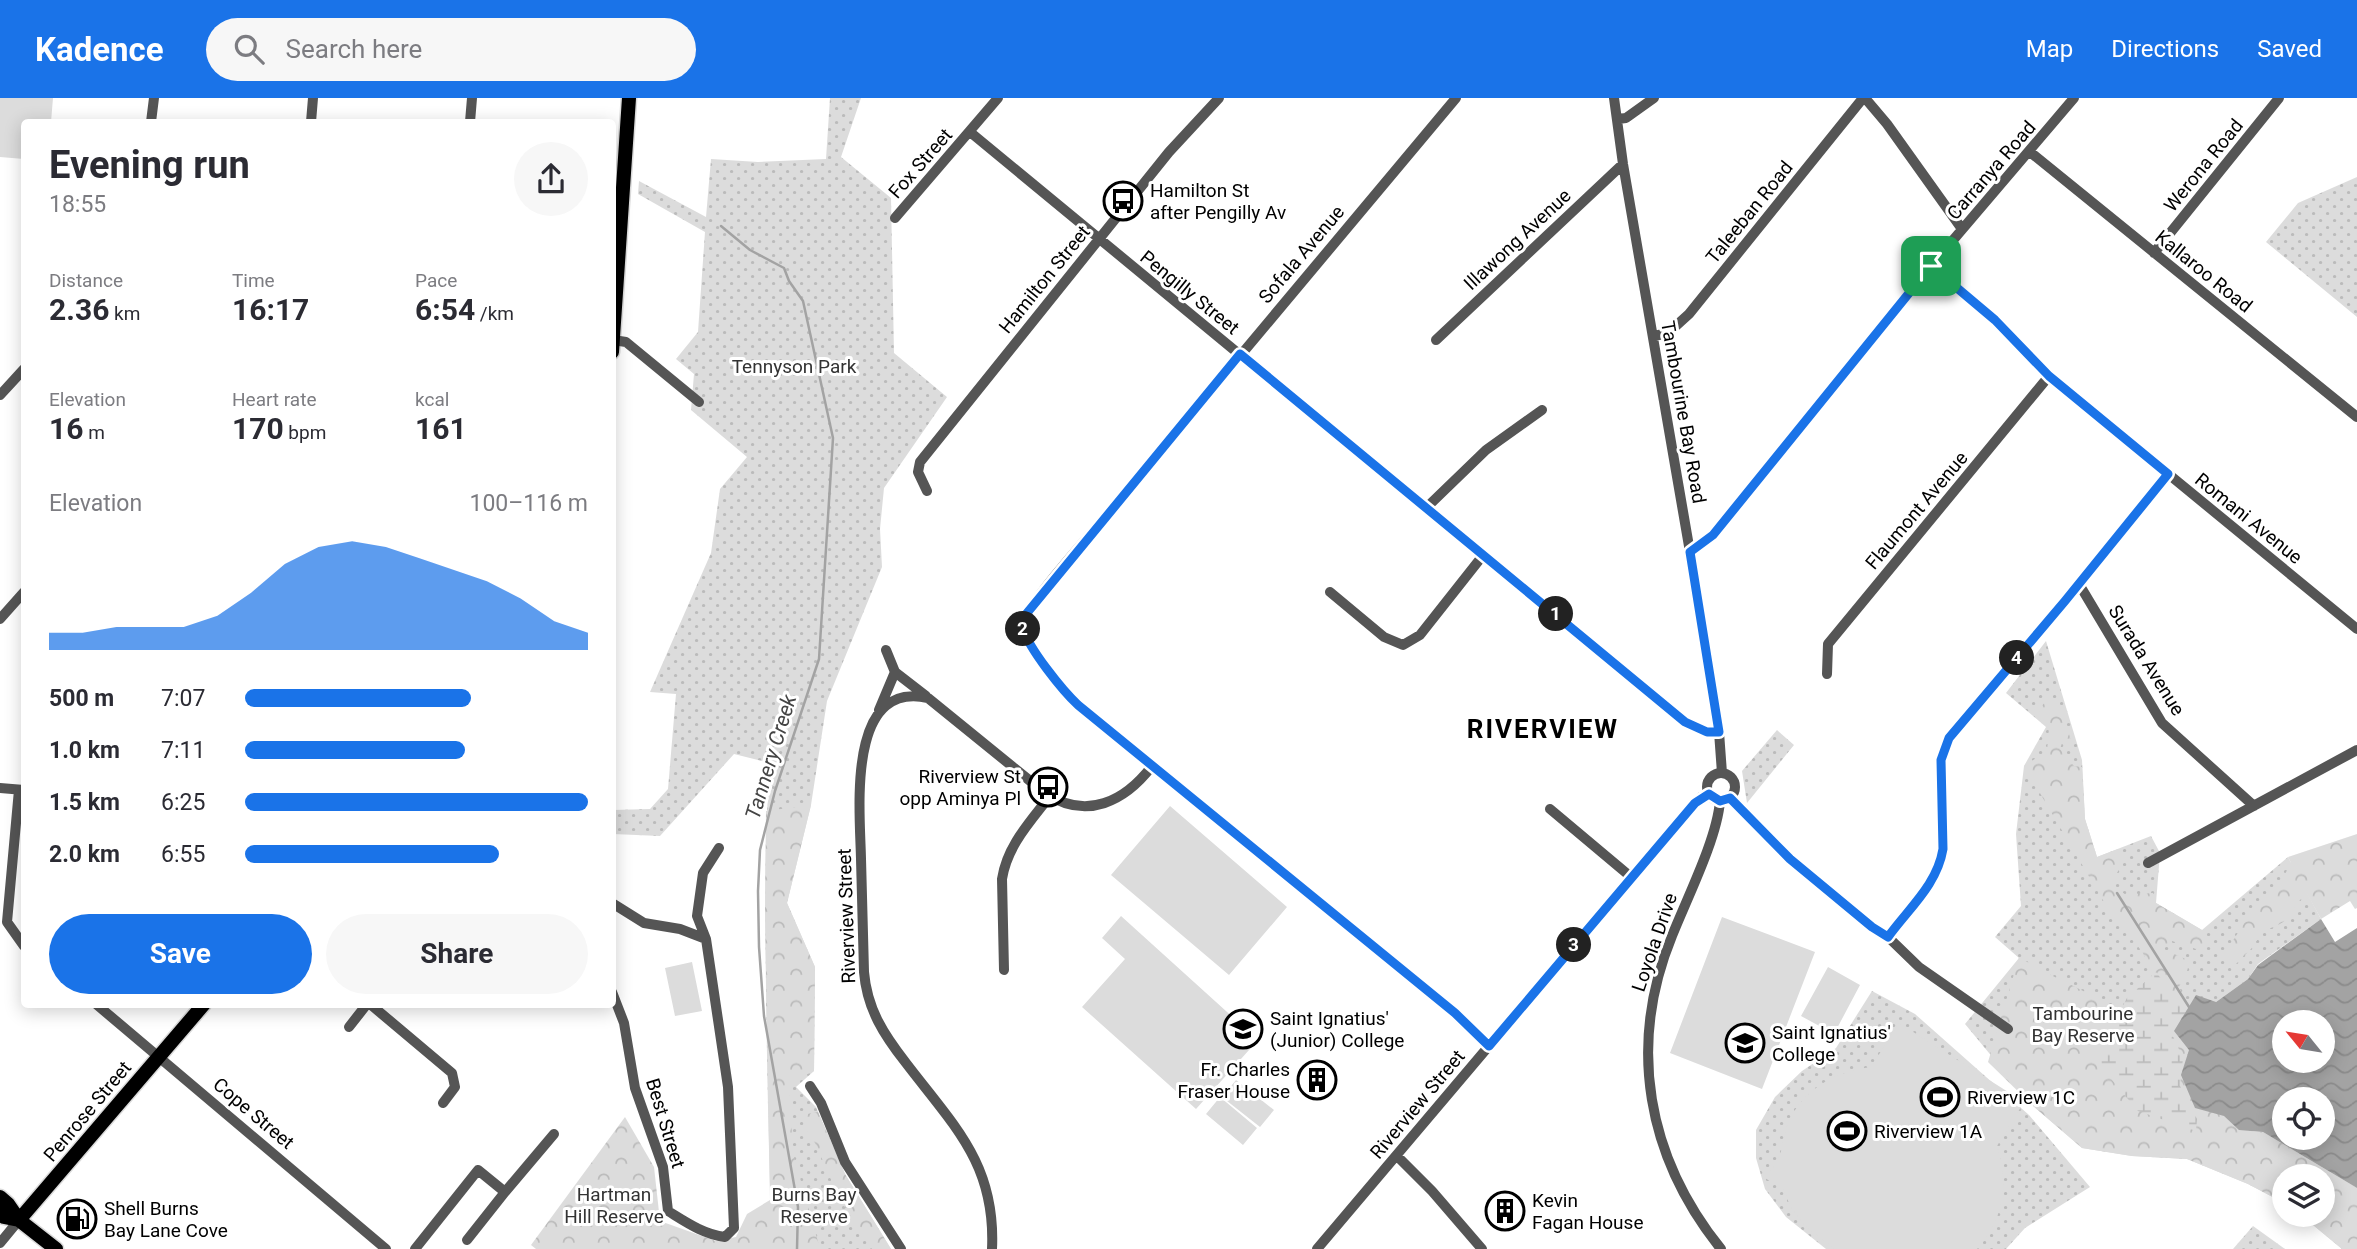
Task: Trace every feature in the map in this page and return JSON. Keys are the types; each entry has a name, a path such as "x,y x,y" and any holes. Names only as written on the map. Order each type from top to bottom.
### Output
{"main road":[{"path":"616,255 629,98"},
{"name":"Penrose Street","path":"19,1220 201,1008"},
{"path":"0,1197 19,1220 56,1249"},
{"path":"0,1213 4,1217 19,1220"}],"street":[{"path":"151,119 153,98"},
{"path":"311,119 313,98"},
{"path":"470,119 472,98"},
{"name":"Fox Street","path":"895,218 998,98"},
{"name":"Hamilton Street","path":"927,491 918,472 920,463 1169,152 1219,98"},
{"name":"Sofala Avenue","path":"1152,766 1068,695 1024,632 1022,623 1027,613 1240,354 1456,98"},
{"name":"Tambourine Bay Road","path":"1614,98 1719,732 1722,773"},
{"path":"1618,119 1626,118 1654,98"},
{"path":"1864,98 1887,124 1962,229"},
{"name":"Taleeban Road","path":"1654,336 1668,333 1689,314 1864,98"},
{"name":"Carranya Road","path":"1690,552 1713,535 1931,266 2074,98"},
{"name":"Werona Road","path":"2154,253 2279,98"},
{"name":"Pengilly Street","path":"970,132 1685,722 1707,732 1719,732"},
{"name":"Kallaroo Road","path":"2030,152 2357,417"},
{"name":"Illawong Avenue","path":"1436,340 1623,164"},
{"name":"Romani Avenue","path":"1931,266 1988,314 2049,376 2357,629"},
{"path":"616,340 626,342 699,402"},
{"path":"0,395 21,372"},
{"name":"Flaumont Avenue","path":"1827,674 1828,644 2049,376"},
{"path":"1427,507 1486,450 1542,411"},
{"path":"1888,937 1925,892 1941,860 1941,760 1949,738 2168,474"},
{"path":"1330,592 1384,637 1402,645 1420,635 1483,554"},
{"name":"Surada Avenue","path":"2079,584 2162,723 2254,806"},
{"path":"0,619 21,595"},
{"path":"886,650 895,671 1050,796 1080,806 1110,802 1130,791 1152,766 1455,1013 1489,1046"},
{"name":"Riverview Street","path":"895,671 868,736 860,770 867,996 878,1025 963,1138 978,1164 992,1206 992,1249"},
{"path":"877,716 884,707 899,697 916,695 928,698"},
{"path":"2148,863 2357,750"},
{"path":"1725,799 1735,791 1735,783 1730,776 1722,773 1711,778 1707,786 1709,794 1725,799 1790,859 1872,927 1888,937 1919,967 2008,1029"},
{"path":"0,788 21,790"},
{"name":"Riverview Street","path":"1317,1249 1631,877 1695,803 1709,794"},
{"path":"1004,970 1004,866 1009,850 1050,796"},
{"path":"21,799 7,922 21,942"},
{"name":"Loyola Drive","path":"1721,1249 1693,1211 1667,1158 1655,1117 1648,1055 1653,994 1670,939 1725,799"},
{"path":"1550,809 1631,877"},
{"path":"706,939 697,916 703,873 719,848"},
{"path":"616,906 644,923 680,929 706,939"},
{"name":"Best Street","path":"616,1002 624,1023 635,1088 663,1167 667,1211 713,1236 725,1237 734,1228 728,1087 706,939"},
{"name":"Cope Street","path":"101,1008 386,1249"},
{"path":"349,1027 366,1008"},
{"path":"374,1008 452,1073 455,1087 443,1103"},
{"path":"810,1086 821,1103 845,1161 901,1249"},
{"path":"467,1240 554,1134"},
{"path":"1397,1156 1432,1191 1482,1249"},
{"path":"415,1249 478,1170 505,1192"},
{"name":"Penrose Street","path":"0,1243 19,1220"}],"green space":[{"path":"0,98 53,98 51,119 21,119 21,159 0,157"},
{"name":"Tennyson Park","path":"830,98 861,98 841,157 891,198 894,353 947,397 884,488 880,529 882,567 827,701 811,805 787,903 815,967 814,1071 796,1087 816,1107 845,1174 891,1249 772,1249 765,903 770,763 734,754 660,836 616,834 616,810 650,809 668,789 676,694 650,692 711,553 720,489 747,457 691,410 694,374 676,359 698,332 705,232 638,194 639,181 706,217 711,159 758,162 826,159"},
{"path":"2357,177 2357,317 2266,242 2298,203"},
{"name":"Tambourine Bay Reserve","path":"2046,641 2082,760 2085,819 2097,857 2151,836 2160,853 2156,903 2202,930 2288,857 2321,919 2258,964 2248,979 2216,1002 2189,1050 2195,1108 2224,1116 2272,1142 2272,1150 2287,1150 2313,1164 2272,1164 2272,1197 2187,1159 2132,1156 2082,1148 2032,1105 1965,1024 2019,958 1995,937 2021,906 2016,834 2024,766 2046,727 2006,693"},
{"path":"2058,698 2072,744 2062,743 2060,749 2074,766 2082,767 2085,819 2097,857 2118,849 2125,858 2114,886 2130,898 2138,894 2153,893 2156,903 2202,930 2206,941 2196,949 2172,941 2161,948 2190,961 2184,981 2179,986 2187,1010 2174,1031 2189,1050 2181,1075 2239,1130 2263,1132 2272,1137 2272,1150 2293,1150 2317,1164 2272,1164 2272,1197 2187,1159 2132,1156 2082,1148 1988,1062 2019,957 2127,1015 2154,982 2143,953 2104,902 2024,766 2047,751 2049,728 2038,710 2048,699"},
{"path":"1777,730 1794,745 1747,803 1742,771"},
{"name":"Hartman Hill Reserve","path":"811,805 787,903 815,967 814,1071 789,1083 793,1153 820,1249 536,1249 531,1245 625,1117 654,1167 660,1221 716,1241 736,1237 747,1214 770,1200 766,811"},
{"path":"1170,806 1287,907 1229,975 1111,875"},
{"path":"2357,834 2357,908 2355,909 2350,901 2321,919 2307,894 2287,919 2264,930 2251,949 2233,967 2224,954 2249,916 2261,906 2266,894 2283,886 2291,863 2288,857"},
{"path":"1121,916 1258,1040 1196,1109 1082,1007 1125,959 1102,938"},
{"path":"1722,917 1815,952 1762,1089 1670,1053"},
{"path":"692,962 702,1011 675,1016 665,968"},
{"path":"1828,967 1860,985 1834,1034 1801,1016"},
{"path":"2156,972 2186,1012 2171,1032 2183,1058 2180,1086 2197,1119 2196,1131 2138,1111 2102,1068 2099,1050 2127,998"},
{"path":"1872,991 1915,1014 2029,1115 2090,1187 2025,1228 2006,1249 1826,1249 1786,1217 1765,1189 1756,1158 1756,1130 1775,1097 1802,1071 1836,1048"},
{"path":"1899,1023 2024,1102 1997,1146 2003,1174 2002,1200 1993,1226 1977,1249 1835,1249 1805,1226 1790,1206 1784,1190 1765,1178 1779,1158 1788,1123 1802,1100 1833,1078 1871,1067"},
{"path":"1236,1080 1274,1110 1260,1127 1222,1097"},
{"path":"1220,1097 1257,1128 1243,1145 1206,1114"},
{"path":"818,1112 845,1174 891,1249 872,1249 840,1200 815,1143 803,1126 807,1114"},
{"path":"2335,1175 2357,1188 2357,1249 2342,1249 2315,1227 2335,1227"},
{"name":"Tambourine Bay Reserve","path":"2335,1176 2357,1188 2357,1249 2342,1249 2315,1227 2335,1227"},
{"path":"2253,1226 2285,1249 2233,1249"}],"water":[{"path":"2321,919 2335,942 2357,928 2357,1188 2335,1175 2335,1164 2317,1164 2293,1150 2335,1150 2335,1087 2272,1087 2272,1137 2263,1132 2239,1130 2224,1116 2195,1108 2181,1075 2189,1050 2174,1031 2196,995 2216,1002 2248,979 2258,965"}],"waterway":[{"name":"Tannery Creek","path":"721,226 750,250 784,268 789,281 803,301 833,438 819,659 775,791 760,850 758,891 764,1016 798,1207 797,1249"},
{"path":"2117,893 2189,1007"}],"place":[{"name":"Hamilton St after Pengilly Av","path":"1123,201"},
{"name":"Riverview St opp Aminya Pl","path":"1048,787"},
{"name":"Saint Ignatius' (Junior) College","path":"1243,1029"},
{"name":"Saint Ignatius' College","path":"1745,1043"},
{"name":"Fr. Charles Fraser House","path":"1317,1080"},
{"name":"Riverview 1C","path":"1940,1097"},
{"name":"Riverview 1A","path":"1847,1131"},
{"name":"Kevin Fagan House","path":"1505,1211"},
{"name":"Shell Burns Bay Lane Cove","path":"77,1219"}],"district":[{"name":"RIVERVIEW","path":"1543,729"}],"route":[{"path":"1931,266 1995,320 2049,376 2168,474 1949,738 1941,760 1943,849 1938,870 1925,892 1888,937 1878,932 1790,859 1730,798 1720,801 1709,794 1695,803 1489,1046 1455,1013 1078,705 1052,675 1024,632 1022,623 1027,613 1240,354 1685,722 1707,732 1719,732 1690,552 1713,535 1931,266"}],"park label":[{"name":"Burns Bay Reserve","path":"814,1205"}]}
